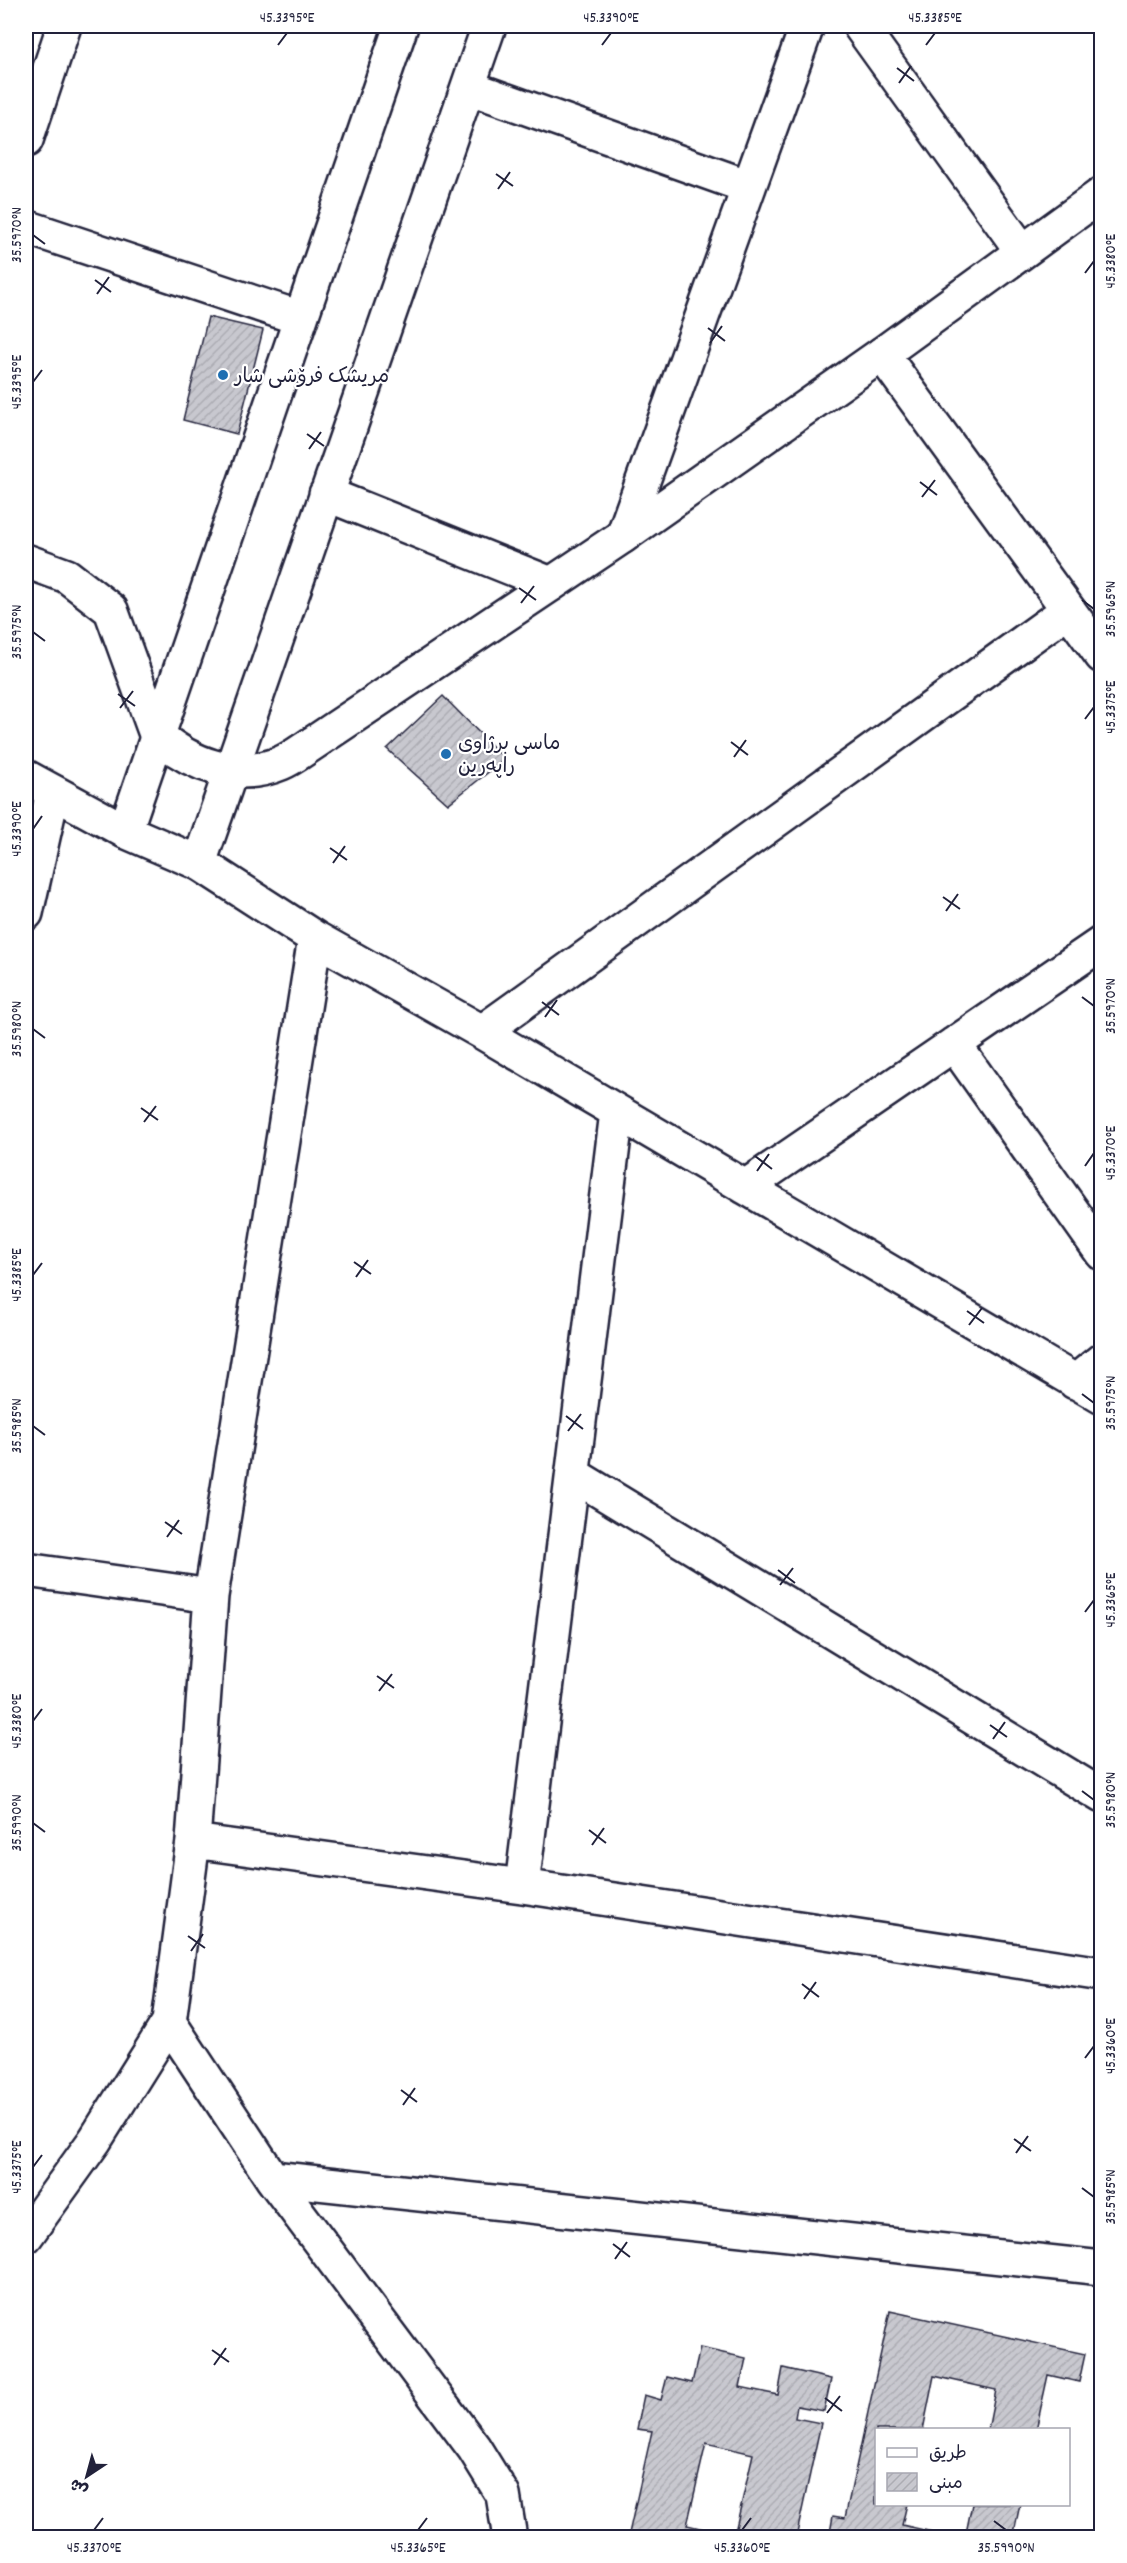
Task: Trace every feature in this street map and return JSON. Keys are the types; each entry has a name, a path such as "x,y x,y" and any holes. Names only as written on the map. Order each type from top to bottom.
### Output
{"street":[{"path":"26,140 64,26"},
{"path":"125,831 156,735 401,26"},
{"path":"199,863 489,26"},
{"path":"623,536 807,26"},
{"path":"860,26 1023,251"},
{"path":"468,87 749,187"},
{"path":"26,561 67,576 111,610 156,735 171,748 193,761 232,771 249,771 281,763 623,536 882,354 1101,194"},
{"path":"26,227 300,318"},
{"path":"882,354 1101,656"},
{"path":"326,494 551,584"},
{"path":"482,1032 1068,610"},
{"path":"26,913 39,784 125,831 199,863 315,938 482,1032 1088,1389 1101,1360"},
{"path":"26,2236 95,2140 169,2022 193,1841 211,1596 315,938"},
{"path":"745,1188 1101,943"},
{"path":"954,1044 1101,1253"},
{"path":"522,1886 617,1112"},
{"path":"574,1475 1101,1796"},
{"path":"26,1570 211,1596"},
{"path":"193,1841 522,1886 1101,1974"},
{"path":"169,2022 272,2178 474,2448 503,2495 510,2538"},
{"path":"272,2178 1101,2268"}],"building":[{"name":"مریشک فرۆشی شار","path":"208,317 263,330 237,434 183,420"},
{"name":"ماسی برژاوی راپەرین","path":"443,696 505,759 448,804 387,749"},
{"path":"890,2311 1085,2354 1079,2382 1048,2375 1036,2428 988,2428 996,2390 934,2376 923,2428 875,2428 875,2506 907,2506 902,2525 959,2538 829,2538 833,2516 845,2518"},
{"path":"700,2348 746,2358 740,2387 778,2395 783,2368 831,2379 824,2411 797,2406 795,2418 821,2423 796,2538 628,2538 652,2431 637,2429 644,2395 661,2400 667,2377 692,2383","holes":["706,2443 753,2454 734,2536 687,2525"]},
{"path":"972,2506 1020,2506 1013,2538 965,2538"}],"place":[{"name":"مریشک فرۆشی شار","path":"223,375"},
{"name":"ماسی برژاوی راپەرین","path":"446,754"}]}
